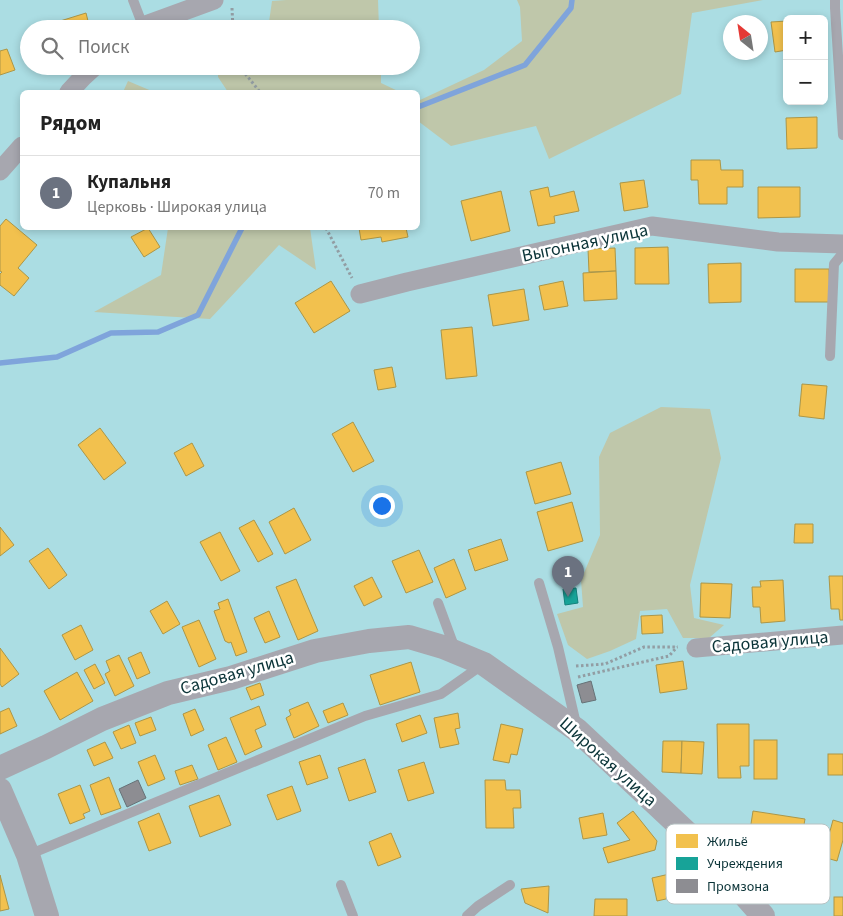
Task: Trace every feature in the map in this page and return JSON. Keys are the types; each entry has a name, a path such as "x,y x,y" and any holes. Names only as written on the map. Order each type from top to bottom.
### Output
{"street":[{"path":"160,20 214,0"},
{"path":"71,90 85,75"},
{"path":"0,171 20,148"},
{"name":"Выгонная улица","path":"360,294 652,226 778,242 843,244"},
{"name":"Садовая улица","path":"696,648 843,635"},
{"name":"Садовая улица","path":"0,768 102,719 168,693 231,678 315,651 369,641 409,637 443,646 484,664"},
{"name":"Широкая улица","path":"484,664 577,730 677,824"},
{"path":"0,790 28,855 47,916"},
{"name":"Широкая улица","path":"752,904 763,916"}],"lane":[{"path":"133,0 139,20"},
{"path":"835,0 843,135"},
{"path":"830,356 834,264 843,253"},
{"path":"539,582 558,647 577,730"},
{"path":"438,603 456,652"},
{"path":"28,855 365,716 441,694 484,664"},
{"path":"341,885 353,916"},
{"path":"467,916 478,906 510,885"}],"path":[{"path":"232,0 233,20"},
{"path":"246,75 258,90"},
{"path":"327,230 360,294"},
{"path":"562,667 605,664 644,647 696,648"},
{"path":"565,680 668,656 677,647"}],"green space":[{"path":"378,0 379,20 269,20 272,1"},
{"path":"517,0 763,0 692,13 681,94 549,159 536,126 451,146 420,123 420,100 484,70 522,41 520,7"},
{"path":"218,75 381,75 381,83 396,90 227,90"},
{"path":"128,81 149,90 124,90"},
{"path":"168,230 310,230 316,270 279,245 210,319 94,312 161,275"},
{"path":"661,407 710,409 721,458 690,585 694,618 724,625 709,638 683,638 667,609 640,611 636,639 587,659 568,645 557,614 583,607 581,580 600,535 599,457 610,433"}],"building: Жильё":[{"path":"86,13 88,20 63,20"},
{"path":"783,21 783,51 775,52 771,22"},
{"path":"7,49 15,70 0,75 0,51"},
{"path":"817,117 817,148 787,149 786,118"},
{"path":"691,160 720,160 721,170 743,170 743,187 727,187 727,204 699,204 698,180 691,180"},
{"path":"644,180 648,207 624,211 620,183"},
{"path":"548,187 550,197 574,191 579,211 554,216 555,223 538,226 530,191"},
{"path":"758,187 800,187 800,217 758,218"},
{"path":"501,191 510,231 471,241 461,201"},
{"path":"6,219 37,245 18,268 29,278 14,296 0,285 0,274 2,272 0,271 0,226"},
{"path":"144,230 149,230 160,247 144,257 131,237"},
{"path":"359,230 406,230 408,237 382,242 381,237 361,240"},
{"path":"668,247 669,284 635,284 635,248"},
{"path":"615,248 616,271 589,272 588,249"},
{"path":"741,263 741,302 709,303 708,264"},
{"path":"795,269 829,269 830,302 795,302"},
{"path":"616,271 617,299 584,301 583,273"},
{"path":"331,281 350,311 314,333 295,303"},
{"path":"563,281 568,306 544,310 539,286"},
{"path":"524,289 529,320 493,326 488,295"},
{"path":"472,327 477,376 446,379 441,330"},
{"path":"392,367 396,387 378,390 374,370"},
{"path":"802,384 827,386 824,419 799,416"},
{"path":"353,422 374,461 353,472 332,434"},
{"path":"100,428 126,463 104,480 78,445"},
{"path":"192,443 204,466 186,476 174,453"},
{"path":"561,462 571,494 535,504 526,472"},
{"path":"572,502 583,541 548,551 537,512"},
{"path":"294,508 311,540 285,554 269,522"},
{"path":"254,520 273,554 258,562 239,528"},
{"path":"795,524 813,524 813,543 794,543"},
{"path":"0,527 14,545 0,556"},
{"path":"220,532 240,571 221,581 200,542"},
{"path":"501,539 508,560 475,571 468,550"},
{"path":"48,548 67,575 49,589 29,561"},
{"path":"419,550 433,582 406,593 392,561"},
{"path":"454,559 466,589 446,598 434,568"},
{"path":"829,576 843,576 843,620 840,620 839,609 831,609"},
{"path":"372,577 382,597 364,606 354,586"},
{"path":"296,579 318,631 298,640 276,587"},
{"path":"783,580 785,621 761,623 760,607 753,607 752,587 761,587 760,581"},
{"path":"701,583 732,584 730,618 700,617"},
{"path":"228,599 247,652 236,656 231,642 225,641 214,611 220,609 218,603"},
{"path":"167,601 180,624 163,634 150,611"},
{"path":"269,611 280,637 265,643 254,618"},
{"path":"662,615 663,633 642,634 641,616"},
{"path":"199,620 216,659 199,667 182,627"},
{"path":"81,625 93,650 75,660 62,635"},
{"path":"0,648 19,674 2,687 0,684"},
{"path":"141,652 150,673 137,679 128,658"},
{"path":"119,655 134,686 115,696 105,674 110,671 106,661"},
{"path":"683,661 687,689 660,693 656,665"},
{"path":"411,662 420,692 380,705 370,675"},
{"path":"95,664 105,683 94,689 84,670"},
{"path":"77,672 93,701 60,720 44,691"},
{"path":"260,683 264,695 251,700 246,688"},
{"path":"308,702 319,726 294,738 286,718 291,715 289,710"},
{"path":"343,703 348,715 328,723 323,711"},
{"path":"259,706 266,725 255,730 262,747 245,755 230,718"},
{"path":"9,708 17,726 0,734 0,712"},
{"path":"195,709 204,730 191,736 183,714"},
{"path":"458,713 460,728 455,729 459,744 440,748 434,718"},
{"path":"420,715 427,733 402,742 396,724"},
{"path":"151,717 156,730 140,736 135,723"},
{"path":"501,724 523,729 517,755 511,754 509,763 493,760"},
{"path":"717,724 749,724 749,766 740,766 741,778 718,778"},
{"path":"129,725 136,743 121,749 113,732"},
{"path":"226,737 237,762 218,770 208,745"},
{"path":"754,740 777,740 777,779 754,779"},
{"path":"663,741 682,741 681,773 662,772"},
{"path":"682,741 704,742 702,774 681,773"},
{"path":"105,742 113,758 94,766 87,750"},
{"path":"828,754 843,754 843,775 828,775"},
{"path":"155,755 165,779 148,786 138,762"},
{"path":"320,755 328,778 307,785 299,762"},
{"path":"365,759 376,792 349,801 338,768"},
{"path":"424,762 434,793 408,801 398,770"},
{"path":"192,765 198,779 180,785 175,771"},
{"path":"109,777 121,808 101,815 90,785"},
{"path":"485,780 505,780 506,790 520,790 521,808 513,808 514,828 486,828"},
{"path":"80,785 90,811 83,814 85,818 70,824 58,794"},
{"path":"292,786 301,811 277,820 267,795"},
{"path":"219,795 231,825 200,837 189,806"},
{"path":"633,811 657,841 655,850 608,863 603,848 630,840 617,823"},
{"path":"753,811 805,819 804,824 751,824"},
{"path":"159,813 171,843 149,851 138,822"},
{"path":"603,813 607,835 583,839 579,818"},
{"path":"833,820 843,823 843,840 837,861 830,859 830,831"},
{"path":"391,833 401,857 378,866 369,842"},
{"path":"0,875 9,909 0,911"},
{"path":"666,875 666,899 657,901 652,878"},
{"path":"549,886 548,913 525,903 521,889"},
{"path":"834,897 843,897 843,916 834,916"},
{"path":"595,899 627,899 627,916 594,916"}],"building: Учреждения":[{"path":"576,588 578,603 565,605 563,589"}],"building: Промзона":[{"path":"591,681 596,700 582,703 577,685"},
{"path":"138,780 146,798 127,807 119,789"}],"waterway":[{"path":"420,106 525,65 571,8 572,0"},
{"path":"0,363 57,357 111,333 158,332 198,315 241,230"}],"place":[{"name":"Купальня","path":"568,597"}]}
